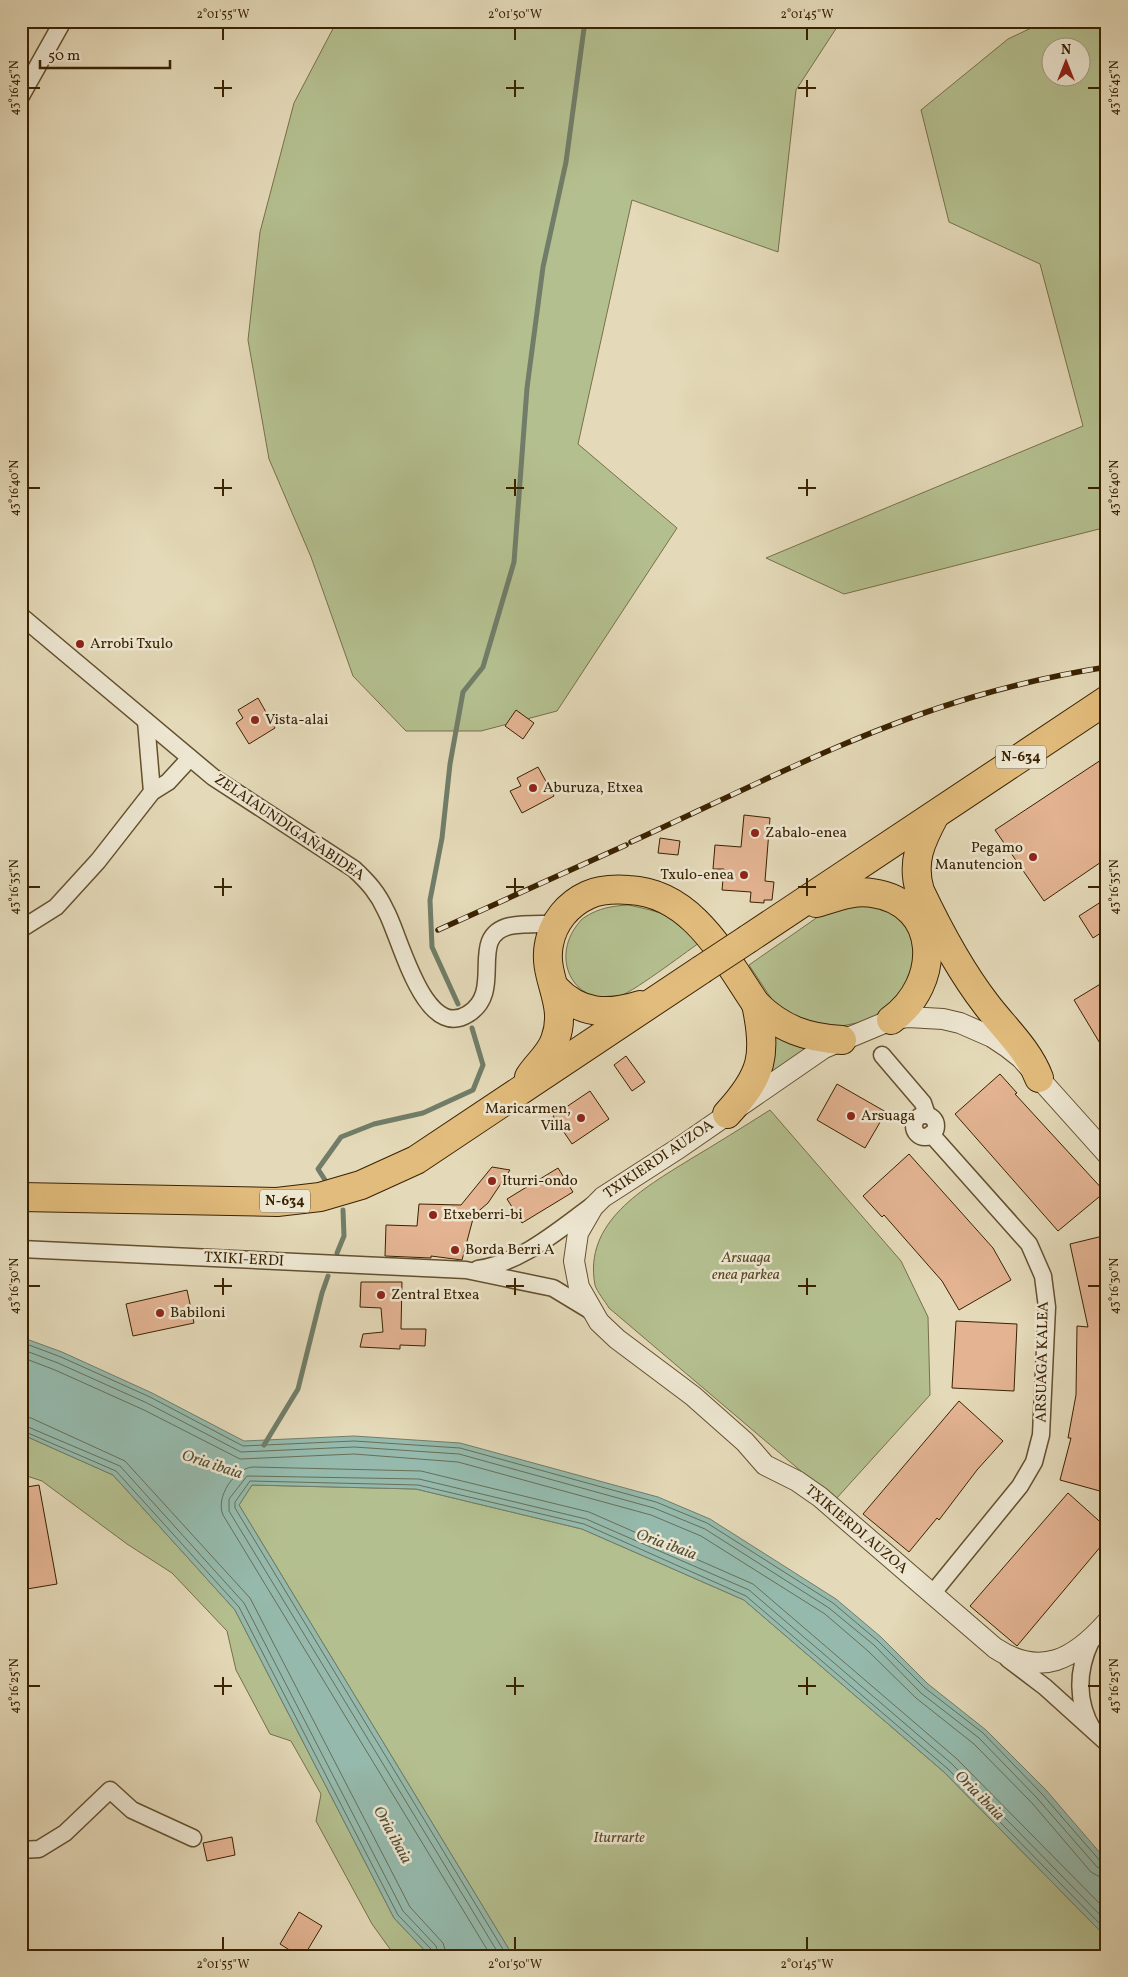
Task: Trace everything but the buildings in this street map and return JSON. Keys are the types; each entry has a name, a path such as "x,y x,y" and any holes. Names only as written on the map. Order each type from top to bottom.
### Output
{"highway":[{"name":"N-634","path":"21,1197 102,1197 255,1202 320,1197 361,1186 400,1168 520,1091 1107,700"},
{"path":"936,814 921,841 916,859 920,891 958,965 986,1005 1033,1061 1039,1078"},
{"path":"520,1091 555,1041 559,1026 559,1009 551,978 548,955 548,944 556,924 567,910 581,898 604,890 633,890 665,899 679,907 704,929 756,1004 776,1022 794,1031 814,1037 842,1040"},
{"path":"790,911 847,894 872,892 895,900 913,915 926,940 927,968 920,990 913,1000 891,1020"},
{"path":"555,988 576,1004 600,1012 621,1011 657,1000"},
{"path":"728,1114 748,1090 760,1065 763,1040 756,1004"}],"street":[{"path":"21,96 63,21"},
{"name":"ZELAIAUNDIGAÑABIDEA","path":"21,616 213,777 354,869 374,888 388,913 406,963 426,1001 442,1016 458,1020 470,1014 481,1001 487,987 487,947 494,934 509,926 556,924"},
{"path":"146,721 152,792"},
{"path":"21,929 56,907 98,861 152,792 168,782 190,758"},
{"name":"TXIKIERDI AUZOA","path":"1101,1739 1045,1687 995,1648 820,1498 797,1481 765,1465 745,1442 693,1396 617,1339 599,1322 591,1311 575,1274 575,1247 584,1219 603,1197 824,1048 891,1020 908,1017 943,1019 976,1029 1007,1047 1039,1078 1107,1154"},
{"name":"ARSUAGA KALEA","path":"882,1055 923,1103 927,1115 935,1122 935,1128 931,1134 1029,1244 1043,1276 1047,1307 1041,1435 1034,1462 1020,1486 932,1594"},
{"path":"466,1270 494,1266 509,1261 539,1244 603,1197"},
{"name":"TXIKI-ERDI","path":"21,1249 466,1270"},
{"path":"466,1270 553,1288 568,1295 591,1311"},
{"name":"TXIKIERDI AUZOA","path":"995,1648 1018,1660 1044,1662 1069,1656 1090,1641 1107,1622"},
{"name":"TXIKIERDI AUZOA","path":"1090,1641 1084,1654 1079,1682 1082,1704 1101,1739"},
{"path":"21,1850 39,1849 65,1833 110,1790 132,1810 193,1838"}],"green space":[{"path":"337,21 841,21 796,90 778,252 632,200 578,444 677,528 557,711 481,731 406,731 353,676 311,557 269,459 248,340 260,232 294,103"},
{"path":"1046,21 1107,21 1107,527 844,594 766,558 1083,426 1040,264 949,222 921,110 1008,39"},
{"path":"853,903 885,908 903,920 908,929 917,971 893,1007 866,1021 837,1027 801,1023 777,1007 749,965 822,914"},
{"path":"628,905 668,916 683,927 699,943 623,995 602,998 589,994 579,988 567,967 568,941 581,920 595,911"},
{"path":"768,1022 813,1045 763,1079"},
{"name":"Arsuaga enea parkea","path":"770,1110 901,1261 928,1317 930,1395 835,1500 609,1308 595,1285 594,1263 598,1243 608,1225 621,1209 654,1182"},
{"path":"21,1434 113,1475 235,1610 394,1918 430,1956 395,1956 372,1924 316,1821 321,1794 291,1741 270,1734 236,1670 227,1631 172,1573 127,1544 42,1481 21,1474"},
{"name":"Iturrarte","path":"252,1485 416,1489 582,1529 744,1600 944,1772 1107,1938 1107,1956 513,1956 239,1505"}],"water":[{"name":"Oria ibaia","path":"21,1337 62,1352 152,1393 244,1441 354,1436 460,1443 658,1497 710,1519 836,1599 881,1637 928,1684 986,1730 1046,1790 1107,1861 1107,1938 944,1772 744,1600 582,1529 416,1489 252,1485 239,1505 513,1956 430,1956 394,1918 235,1610 113,1475 21,1434"}],"waterway":[{"path":"458,1004 432,947 430,900 442,838 450,764 463,692 483,667 514,562 527,388 543,267 566,162 585,21"},
{"path":"325,1180 318,1169 341,1137 374,1124 423,1113 473,1090 483,1065 472,1028"},
{"path":"337,1253 344,1236 343,1210"},
{"path":"264,1445 298,1389 328,1276"}],"railway":[{"path":"631,842 842,745 929,711 1023,684 1107,667"},
{"path":"438,930 626,845"}],"place":[{"name":"Arrobi Txulo","path":"80,644"},
{"name":"Vista-alai","path":"255,720"},
{"name":"Aburuza, Etxea","path":"533,788"},
{"name":"Zabalo-enea","path":"755,833"},
{"name":"Pegamo Manutencion","path":"1033,857"},
{"name":"Txulo-enea","path":"744,875"},
{"name":"Arsuaga","path":"851,1116"},
{"name":"Maricarmen, Villa","path":"581,1118"},
{"name":"Iturri-ondo","path":"492,1181"},
{"name":"Etxeberri-bi","path":"433,1215"},
{"name":"Borda Berri A","path":"455,1250"},
{"name":"Zentral Etxea","path":"381,1295"},
{"name":"Babiloni","path":"160,1313"}]}
